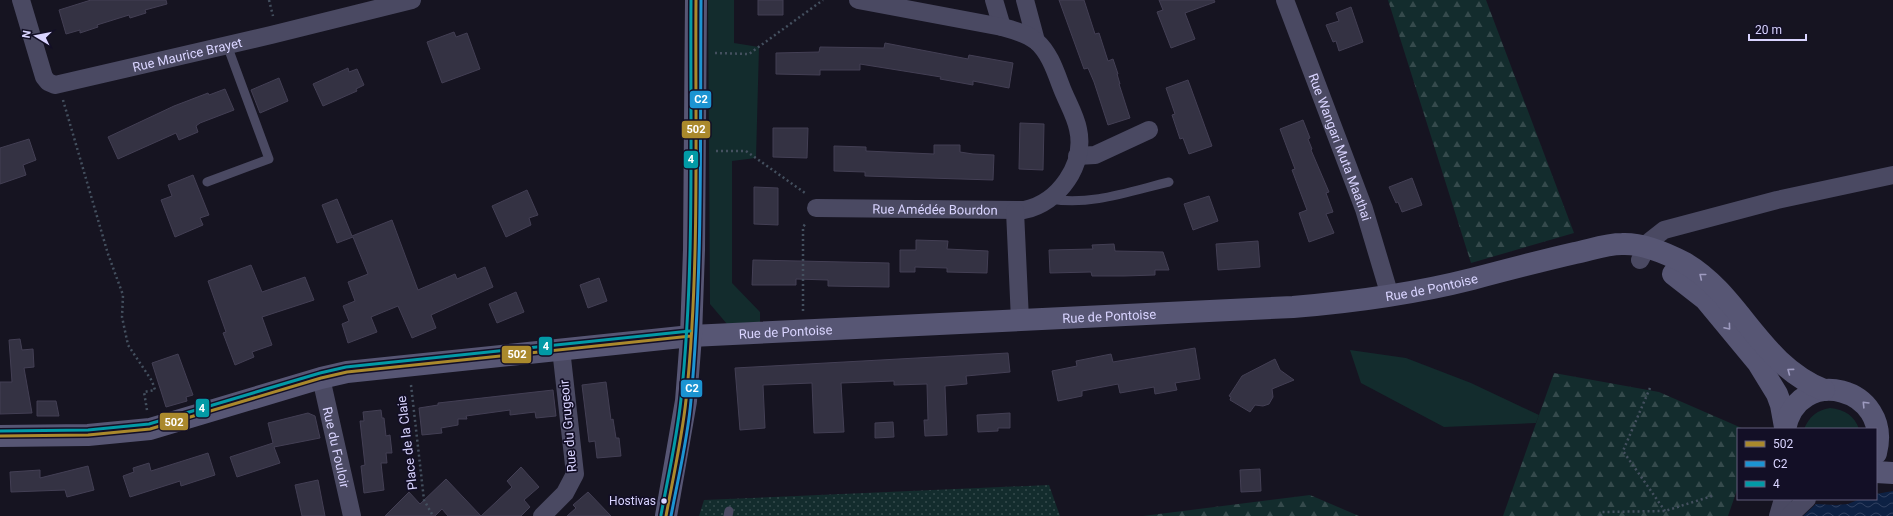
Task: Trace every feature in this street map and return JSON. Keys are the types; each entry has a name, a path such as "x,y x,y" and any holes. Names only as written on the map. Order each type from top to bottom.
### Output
{"street":[{"path":"21,0 44,77 51,85 59,84"},
{"name":"Rue Maurice Brayet","path":"59,84 412,0"},
{"path":"666,516 686,401 691,336 695,150 696,0"},
{"path":"858,0 1002,27 1024,34 1036,41 1046,52 1053,66 1078,128 1077,156 1071,174 1051,199"},
{"path":"994,0 1002,27"},
{"path":"1025,0 1036,41"},
{"name":"Rue Wangari Muta Maathai","path":"1285,0 1364,209 1390,296"},
{"path":"1077,156 1095,155 1149,130"},
{"path":"1643,253 1656,235 1664,230 1776,200 1893,175"},
{"name":"Rue Amédée Bourdon","path":"816,208 1015,211 1034,208 1051,199"},
{"path":"1015,211 1020,320"},
{"name":"Rue de Pontoise","path":"0,436 88,435 150,429 321,378 354,371 691,336 1293,307 1355,302 1448,285 1613,244 1643,253"},
{"path":"1643,253 1685,263 1706,279 1786,368 1806,382 1824,390"},
{"path":"1643,253 1691,286 1705,299 1766,375 1781,405 1785,428"},
{"name":"Rue du Grugeoir","path":"542,516 566,493 574,474 561,349"},
{"name":"Rue du Fouloir","path":"321,378 352,516"},
{"path":"1785,428 1790,414 1798,402 1810,394 1824,390 1845,391 1858,397 1869,407 1878,426 1893,442"},
{"path":"1877,449 1879,441 1878,426"},
{"path":"1877,472 1893,473"},
{"path":"1778,516 1783,500"},
{"path":"1789,516 1806,500"}],"lane":[{"path":"207,182 269,159 227,45"},
{"path":"1051,199 1066,202 1086,201 1169,182"}],"path":[{"path":"696,53 750,54 823,0"},
{"path":"59,84 108,254 123,295 122,317 128,345 152,381 155,390 144,392 150,429"},
{"path":"695,150 746,151 803,190 816,208 803,227 802,331"},
{"name":"Place de la Claie","path":"408,365 424,500 433,516"},
{"path":"1650,388 1623,451 1665,511"},
{"path":"1600,516 1602,512 1665,511 1712,496"}],"green space":[{"path":"708,0 734,0 734,43 759,47 756,158 732,161 732,283 760,312 760,322 727,324 710,304"},
{"path":"1388,0 1486,0 1574,233 1471,263"},
{"path":"1350,350 1406,358 1471,383 1539,415 1536,423 1444,427 1361,383"},
{"path":"1554,373 1659,392 1742,428 1737,428 1737,490 1728,516 1503,516"},
{"path":"1830,408 1840,410 1852,417 1859,428 1804,428 1808,421 1821,410"},
{"path":"1049,485 1060,516 699,516 704,500"},
{"path":"1310,495 1359,516 1143,516"}],"water":[{"path":"1893,491 1893,516 1803,516 1816,504 1836,505 1848,504 1858,500 1877,500 1877,494"}],"building":[{"path":"91,0 166,0 167,4 145,10 146,13 130,18 129,15 97,25 98,27 80,33 80,30 66,34 59,10"},
{"path":"758,0 783,0 783,15 758,15"},
{"path":"1059,0 1084,0 1095,34 1099,33 1108,61 1113,59 1130,118 1108,125 1094,82 1088,68 1084,69"},
{"path":"1159,0 1214,0 1215,2 1185,13 1195,39 1171,48 1157,12 1163,10"},
{"path":"1351,7 1363,42 1339,51 1336,41 1333,42 1326,25 1339,21 1336,13"},
{"path":"454,32 456,37 467,33 480,69 442,83 427,42"},
{"path":"885,43 968,59 969,55 1013,63 1009,88 973,81 973,85 940,79 941,77 860,64 860,70 820,70 820,75 776,74 776,53 819,52 820,47 884,48"},
{"path":"348,68 349,72 357,69 364,85 356,89 357,91 323,106 313,84"},
{"path":"279,78 288,101 260,113 251,90"},
{"path":"1188,80 1212,146 1189,154 1183,138 1180,139 1172,115 1175,114 1166,88"},
{"path":"225,89 234,110 200,123 196,126 198,132 179,140 176,133 118,159 108,137 174,106 208,93 209,95"},
{"path":"1303,120 1310,138 1308,139 1312,149 1311,150 1329,192 1326,193 1333,212 1326,214 1334,233 1309,242 1299,213 1307,210 1292,170 1295,169 1280,129"},
{"path":"1020,123 1044,124 1043,170 1019,169"},
{"path":"773,128 808,128 807,158 773,157"},
{"path":"29,139 36,160 23,165 26,175 0,184 0,148"},
{"path":"934,145 960,145 960,152 994,155 993,180 865,176 865,172 834,171 834,146 866,147 866,151 934,154"},
{"path":"193,175 209,215 200,218 203,225 175,237 161,200 172,196 168,185"},
{"path":"1412,178 1422,205 1402,212 1389,187"},
{"path":"754,187 778,188 778,225 754,224"},
{"path":"527,190 538,215 529,218 531,225 506,237 492,206"},
{"path":"1209,196 1218,221 1193,230 1184,204"},
{"path":"337,199 352,236 392,220 418,290 455,274 457,279 485,267 493,287 431,315 436,328 412,338 398,306 371,317 377,332 348,343 342,324 349,321 343,306 355,301 348,282 368,274 353,237 337,243 322,205"},
{"path":"916,240 948,241 947,249 988,251 987,273 947,272 947,268 915,267 915,272 900,272 900,250 916,250"},
{"path":"1258,241 1260,267 1218,270 1216,244"},
{"path":"1114,244 1115,251 1163,252 1169,270 1155,270 1155,275 1124,276 1092,276 1091,272 1050,273 1049,250 1093,249 1092,245"},
{"path":"753,260 889,263 889,287 828,286 828,280 796,279 796,285 752,285"},
{"path":"251,265 262,292 305,277 314,300 262,317 272,345 252,352 254,357 235,365 223,333 226,332 208,281"},
{"path":"599,278 607,301 588,308 580,285"},
{"path":"516,292 524,312 497,323 489,304"},
{"path":"20,339 22,350 33,349 34,367 24,368 32,413 0,414 0,382 12,382 9,340"},
{"path":"1195,348 1200,379 1175,383 1177,390 1155,394 1154,387 1120,393 1118,384 1082,391 1082,396 1058,401 1052,371 1077,366 1076,361 1111,354 1113,362"},
{"path":"1008,353 1010,372 966,376 967,384 945,386 947,435 925,436 924,420 928,420 927,384 894,385 894,381 841,383 844,432 814,433 812,383 763,385 765,428 740,430 735,368"},
{"path":"178,354 193,395 186,397 187,401 166,407 152,363"},
{"path":"1275,359 1280,370 1294,380 1272,389 1273,397 1269,404 1263,406 1255,405 1250,412 1230,400 1231,397 1229,396 1242,376"},
{"path":"606,382 611,420 613,419 616,438 619,438 621,456 597,458 595,441 589,442 582,385"},
{"path":"553,390 556,416 536,418 535,412 510,415 510,410 466,416 467,419 458,419 458,425 441,428 442,433 422,435 419,408 438,405 438,403"},
{"path":"37,401 56,401 59,416 37,416"},
{"path":"381,410 382,418 384,418 386,436 390,435 392,453 386,453 387,463 381,463 384,490 364,493 361,466 365,465 360,421 364,421 363,412"},
{"path":"308,413 315,416 320,438 274,447 280,463 237,477 230,457 273,443 268,423"},
{"path":"1010,413 1010,428 998,428 998,431 978,432 977,415"},
{"path":"893,422 894,437 875,438 875,423"},
{"path":"208,453 215,475 181,486 180,481 130,497 123,476 134,472 133,468 149,463 151,471"},
{"path":"88,466 94,490 67,497 65,490 11,492 10,472 40,470 40,478"},
{"path":"521,467 539,487 524,500 530,507 521,516 481,516 512,487 507,481"},
{"path":"1260,469 1261,491 1241,492 1240,470"},
{"path":"446,479 481,516 448,516 442,509 435,516 385,516 409,492 420,504"},
{"path":"318,480 325,516 302,516 295,485"},
{"path":"588,492 611,516 567,516 576,508 573,505"}],"transit line":[{"name":"4","path":"661,515 675,443 681,399 688,300 691,200 691,0"},
{"name":"502","path":"666,516 680,443 686,400 693,300 696,200 696,0"},
{"name":"C2","path":"671,516 688,429 695,350 700,200 701,0"},
{"name":"4","path":"0,431 88,430 149,424 320,373 346,367 690,331"},
{"name":"502","path":"0,436 88,435 150,429 321,378 347,372 691,336"}],"place":[{"name":"Hostivas","path":"664,501"}]}
